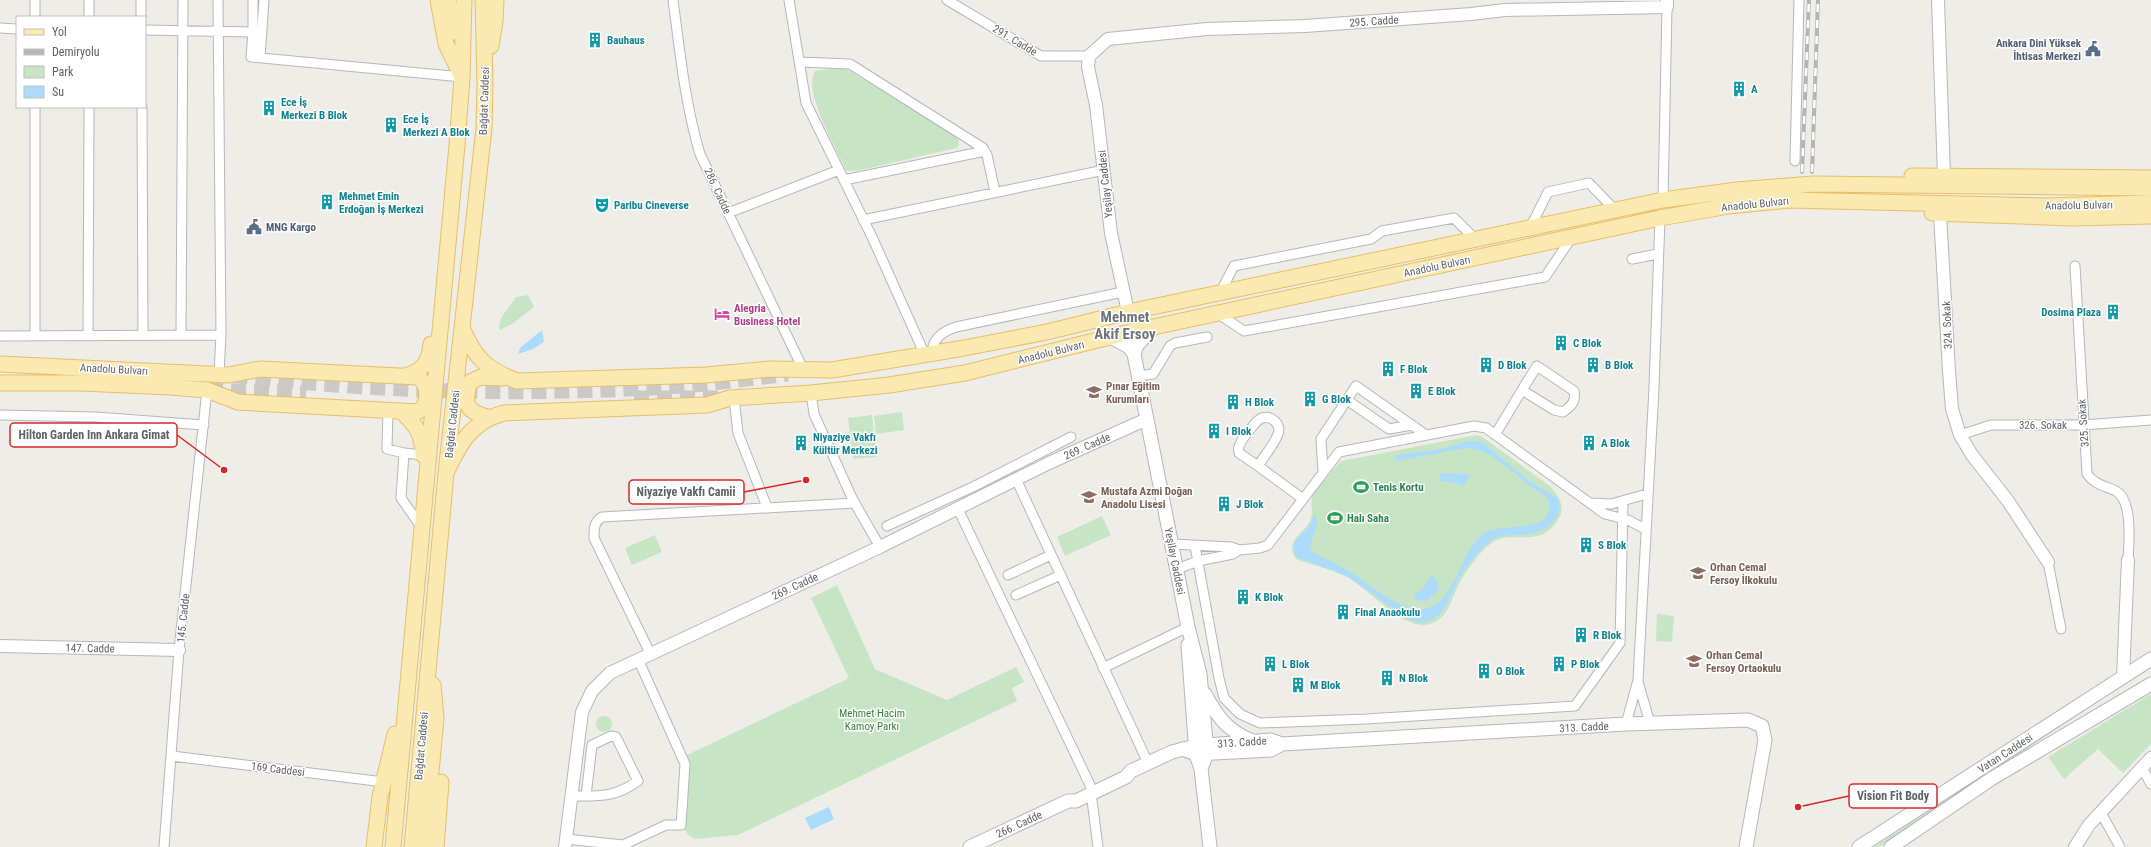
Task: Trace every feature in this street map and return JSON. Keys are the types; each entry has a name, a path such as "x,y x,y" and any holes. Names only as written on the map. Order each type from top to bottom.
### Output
{"main road":[{"path":"438,0 446,44 462,77"},
{"path":"448,0 462,77"},
{"name":"Bağdat Caddesi","path":"393,847 408,672 425,506 462,77 464,0"},
{"name":"Bağdat Caddesi","path":"412,847 446,473 484,128 485,85 483,0"},
{"path":"485,85 495,21 496,0"},
{"path":"1813,184 1875,177 1944,176 2148,192"},
{"name":"Anadolu Bulvarı","path":"510,378 516,381 535,381 706,375 769,368 832,370 1047,332 1128,312 1663,200 1737,190 1813,184 2148,192"},
{"name":"Anadolu Bulvarı","path":"488,417 504,413 707,405 732,398 811,393 889,385 965,373 1216,313 1660,218 1729,206 1789,200 2030,206 2148,192"},
{"path":"1817,201 1826,207 1940,214 2073,218 2151,216"},
{"path":"402,376 415,373 425,366 430,354 434,322 443,293"},
{"path":"1134,354 1137,346 1154,327"},
{"path":"462,328 477,357 487,366 510,378"},
{"path":"1111,337 1129,347 1134,354"},
{"name":"Yeşilay Caddesi","path":"1134,354 1188,626 1197,659 1202,689 1201,749"},
{"name":"Anadolu Bulvarı","path":"0,364 224,374 260,369 402,376 418,377 424,381 427,388 425,404 422,409 417,412 238,402 207,390 82,383 0,383"},
{"path":"488,417 476,414 468,406 466,395 470,382 481,377 510,378"},
{"path":"395,411 417,427 422,439 423,455 421,477 425,506"},
{"path":"446,473 466,438 476,426 488,417"},
{"name":"Yeşilay Caddesi","path":"1188,626 1210,847"},
{"name":"Vatan Caddesi","path":"1859,847 2151,659"},
{"path":"428,665 433,686 441,761 436,847"},
{"path":"374,847 384,782 408,672"},
{"name":"Vatan Caddesi","path":"1891,847 1991,779 2151,684"},
{"path":"1202,689 1216,715 1226,726 1239,735 1252,741"},
{"path":"424,847 436,718"},
{"name":"313. Cadde","path":"1201,749 1252,741 1271,740 1282,744 1626,724 1748,720 1762,726 1765,740 1746,847"},
{"name":"313. Cadde","path":"1201,749 1271,750 1282,744"},
{"name":"266. Cadde","path":"970,847 1068,801 1076,801 1092,789 1123,770 1131,771 1182,749 1201,749"}],"street":[{"path":"35,0 35,16"},
{"path":"89,0 89,16"},
{"path":"141,0 141,16"},
{"path":"181,335 183,0"},
{"path":"218,0 221,335 224,374"},
{"path":"253,0 251,57 462,77"},
{"path":"260,57 264,0"},
{"name":"286. Cadde","path":"673,0 692,127 700,154 803,369"},
{"path":"789,0 806,103 929,354"},
{"name":"291. Cadde","path":"947,0 1041,56 1089,56"},
{"path":"1795,161 1799,0"},
{"path":"1938,0 1944,176"},
{"path":"1663,200 1667,4"},
{"name":"295. Cadde","path":"1089,56 1108,39 1207,29 1321,25 1471,14 1505,5 1667,4"},
{"path":"0,28 16,29"},
{"path":"146,30 253,32"},
{"name":"Yeşilay Caddesi","path":"1089,56 1088,67 1096,106 1111,233 1128,312"},
{"path":"799,62 850,64 983,148 995,192"},
{"path":"35,108 35,336"},
{"path":"88,336 89,108"},
{"path":"142,108 143,335"},
{"path":"844,180 985,152"},
{"path":"728,212 839,170"},
{"path":"864,220 1104,170"},
{"path":"1530,228 1548,192 1589,183 1615,210"},
{"name":"324. Sokak","path":"1940,214 1952,409 1960,435 1972,455 2008,501 2048,562"},
{"path":"1220,293 1234,266 1371,239 1382,232 1454,218 1475,239"},
{"path":"1626,724 1638,680 1645,529 1654,388 1660,218"},
{"path":"1216,313 1244,331 1545,277 1572,237"},
{"path":"1632,259 1658,254"},
{"name":"325. Sokak","path":"2075,266 2087,474 2091,480 2116,492 2124,500 2128,520 2128,560"},
{"path":"929,354 937,339 946,331 956,327 1123,292"},
{"path":"0,336 221,335"},
{"path":"1138,376 1153,374 1170,346 1175,343 1207,337"},
{"path":"1495,435 1522,390 1537,366 1574,391 1575,398 1570,407 1563,412 1554,410 1522,390"},
{"path":"1324,472 1321,439 1356,386 1426,435"},
{"name":"145. Cadde","path":"164,847 179,650 207,390"},
{"path":"811,393 814,414 855,503 880,547"},
{"path":"732,398 738,434 767,507"},
{"path":"1347,400 1389,430 1412,425"},
{"path":"395,411 387,449 423,455"},
{"path":"0,415 95,417 204,425"},
{"path":"1258,466 1278,434 1279,428 1277,423 1270,418 1263,417 1257,420 1239,446 1239,453 1303,499"},
{"name":"269. Cadde","path":"566,843 580,720 584,705 592,692 610,673 650,653 880,547 1016,479 1147,419"},
{"name":"326. Sokak","path":"1960,435 1991,425 2083,425 2151,420"},
{"path":"1177,569 1198,561 1232,554 1239,550 1260,548 1268,545 1339,452 1474,426 1486,428 1605,514 1622,518 1645,529"},
{"path":"887,526 975,486 1071,437"},
{"path":"404,453 400,498 423,528"},
{"path":"1016,479 1148,763"},
{"path":"975,486 980,497"},
{"path":"1588,502 1611,504 1623,502 1647,494"},
{"path":"1195,546 1224,698 1240,714 1260,723 1366,719 1575,706 1620,643 1623,502"},
{"path":"650,653 594,538 594,528 597,520 602,516 855,503"},
{"path":"958,509 1092,789 1098,847"},
{"path":"1172,544 1231,547 1239,550"},
{"path":"1008,575 1051,555"},
{"path":"2123,677 2128,560"},
{"path":"2048,562 2061,629"},
{"path":"1016,595 1060,575"},
{"path":"1104,668 1188,626"},
{"name":"147. Cadde","path":"0,646 179,650"},
{"path":"566,843 623,845 666,825 681,825 685,764 638,659"},
{"path":"1638,680 1650,723"},
{"path":"571,796 586,796 609,796 638,781 616,737 611,736 592,745 586,796"},
{"name":"169 Caddesi","path":"172,756 384,782"},
{"path":"2075,847 2089,825 2151,758"},
{"path":"2142,768 2150,781"},
{"path":"2101,813 2120,847"}],"green space":[{"path":"843,67 956,136 959,145 957,148 860,170 846,170 822,120 813,92 812,80 815,71"},
{"path":"528,295 534,307 512,324 500,330 500,321 516,297"},
{"path":"902,412 904,430 876,434 874,416"},
{"path":"872,415 877,457 853,459 848,418"},
{"path":"1476,435 1481,436 1550,486 1560,501 1562,510 1559,518 1551,528 1543,534 1534,537 1498,539 1490,544 1477,557 1466,572 1448,610 1438,620 1431,624 1423,625 1413,623 1394,613 1347,577 1328,569 1296,559 1292,548 1293,543 1311,520 1313,495 1341,461"},
{"path":"1102,516 1111,535 1065,556 1057,537"},
{"path":"655,535 662,552 632,565 625,548"},
{"name":"Mehmet Hacim Kamoy Parkı","path":"837,585 875,669 947,700 1016,667 1024,682 1012,688 1017,701 738,835 695,839 688,835 681,825 687,755 849,678 811,598"},
{"path":"1657,614 1674,616 1672,642 1656,641"},
{"path":"2151,665 2151,668 2115,690 1879,847 1874,847"},
{"path":"2151,694 2151,744 2123,773 2098,749 2064,779 2048,757"},
{"path":"604,716 611,721 612,724 607,731 604,732 597,727 596,724 601,717"}],"water":[{"path":"542,330 544,342 533,349 518,354 520,348"},
{"path":"1468,441 1478,441 1483,443 1528,480 1557,498 1559,503 1559,511 1556,518 1540,531 1531,534 1504,536 1489,542 1466,567 1448,602 1437,616 1422,622 1411,621 1347,576 1298,558 1295,553 1294,544 1309,526 1315,514 1317,522 1310,547 1312,552 1345,569 1384,595 1404,606 1422,609 1433,606 1442,599 1450,589 1468,553 1483,534 1491,530 1526,526 1536,523 1544,519 1549,511 1548,499 1544,495 1497,460 1477,450 1466,448 1396,461 1396,455 1442,449"},
{"path":"1444,473 1467,474 1470,476 1463,486 1452,482 1440,481 1439,475"},
{"path":"1432,575 1438,583 1437,591 1428,600 1416,601 1414,595 1424,587"},
{"path":"829,807 834,819 811,830 805,818"}],"tunnel":[{"path":"233,375 345,386 514,392 683,386 788,374"},
{"path":"208,390 306,393"},
{"path":"634,398 726,398"}],"railway":[{"path":"1802,172 1809,0"},
{"path":"1812,172 1818,0"}],"place":[{"name":"Bauhaus","path":"595,40"},
{"name":"Ankara Dini Yüksek İhtisas Merkezi","path":"2093,49"},
{"name":"A","path":"1739,89"},
{"name":"Ece İş Merkezi B Blok","path":"269,108"},
{"name":"Ece İş Merkezi A Blok","path":"391,125"},
{"name":"Mehmet Emin Erdoğan İş Merkezi","path":"327,202"},
{"name":"Paribu Cineverse","path":"602,205"},
{"name":"MNG Kargo","path":"254,227"},
{"name":"Dosima Plaza","path":"2113,312"},
{"name":"Alegria Business Hotel","path":"722,314"},
{"name":"C Blok","path":"1561,343"},
{"name":"D Blok","path":"1486,365"},
{"name":"B Blok","path":"1593,365"},
{"name":"F Blok","path":"1388,369"},
{"name":"E Blok","path":"1416,391"},
{"name":"Pınar Eğitim Kurumları","path":"1094,392"},
{"name":"G Blok","path":"1310,399"},
{"name":"H Blok","path":"1233,402"},
{"name":"I Blok","path":"1214,431"},
{"name":"Niyaziye Vakfı Kültür Merkezi","path":"801,443"},
{"name":"A Blok","path":"1589,443"},
{"name":"Hilton Garden Inn Ankara Gimat","path":"224,470"},
{"name":"Niyaziye Vakfı Camii","path":"806,480"},
{"name":"Tenis Kortu","path":"1361,487"},
{"name":"Mustafa Azmi Doğan Anadolu Lisesi","path":"1089,497"},
{"name":"J Blok","path":"1224,504"},
{"name":"Halı Saha","path":"1335,518"},
{"name":"S Blok","path":"1586,545"},
{"name":"Orhan Cemal Fersoy İlkokulu","path":"1698,573"},
{"name":"K Blok","path":"1243,597"},
{"name":"Final Anaokulu","path":"1343,612"},
{"name":"R Blok","path":"1581,635"},
{"name":"Orhan Cemal Fersoy Ortaokulu","path":"1694,661"},
{"name":"L Blok","path":"1270,664"},
{"name":"P Blok","path":"1559,664"},
{"name":"O Blok","path":"1484,671"},
{"name":"N Blok","path":"1387,678"},
{"name":"M Blok","path":"1298,685"},
{"name":"Vision Fit Body","path":"1798,807"}],"district":[{"name":"Mehmet Akif Ersoy","path":"1125,326"}]}
